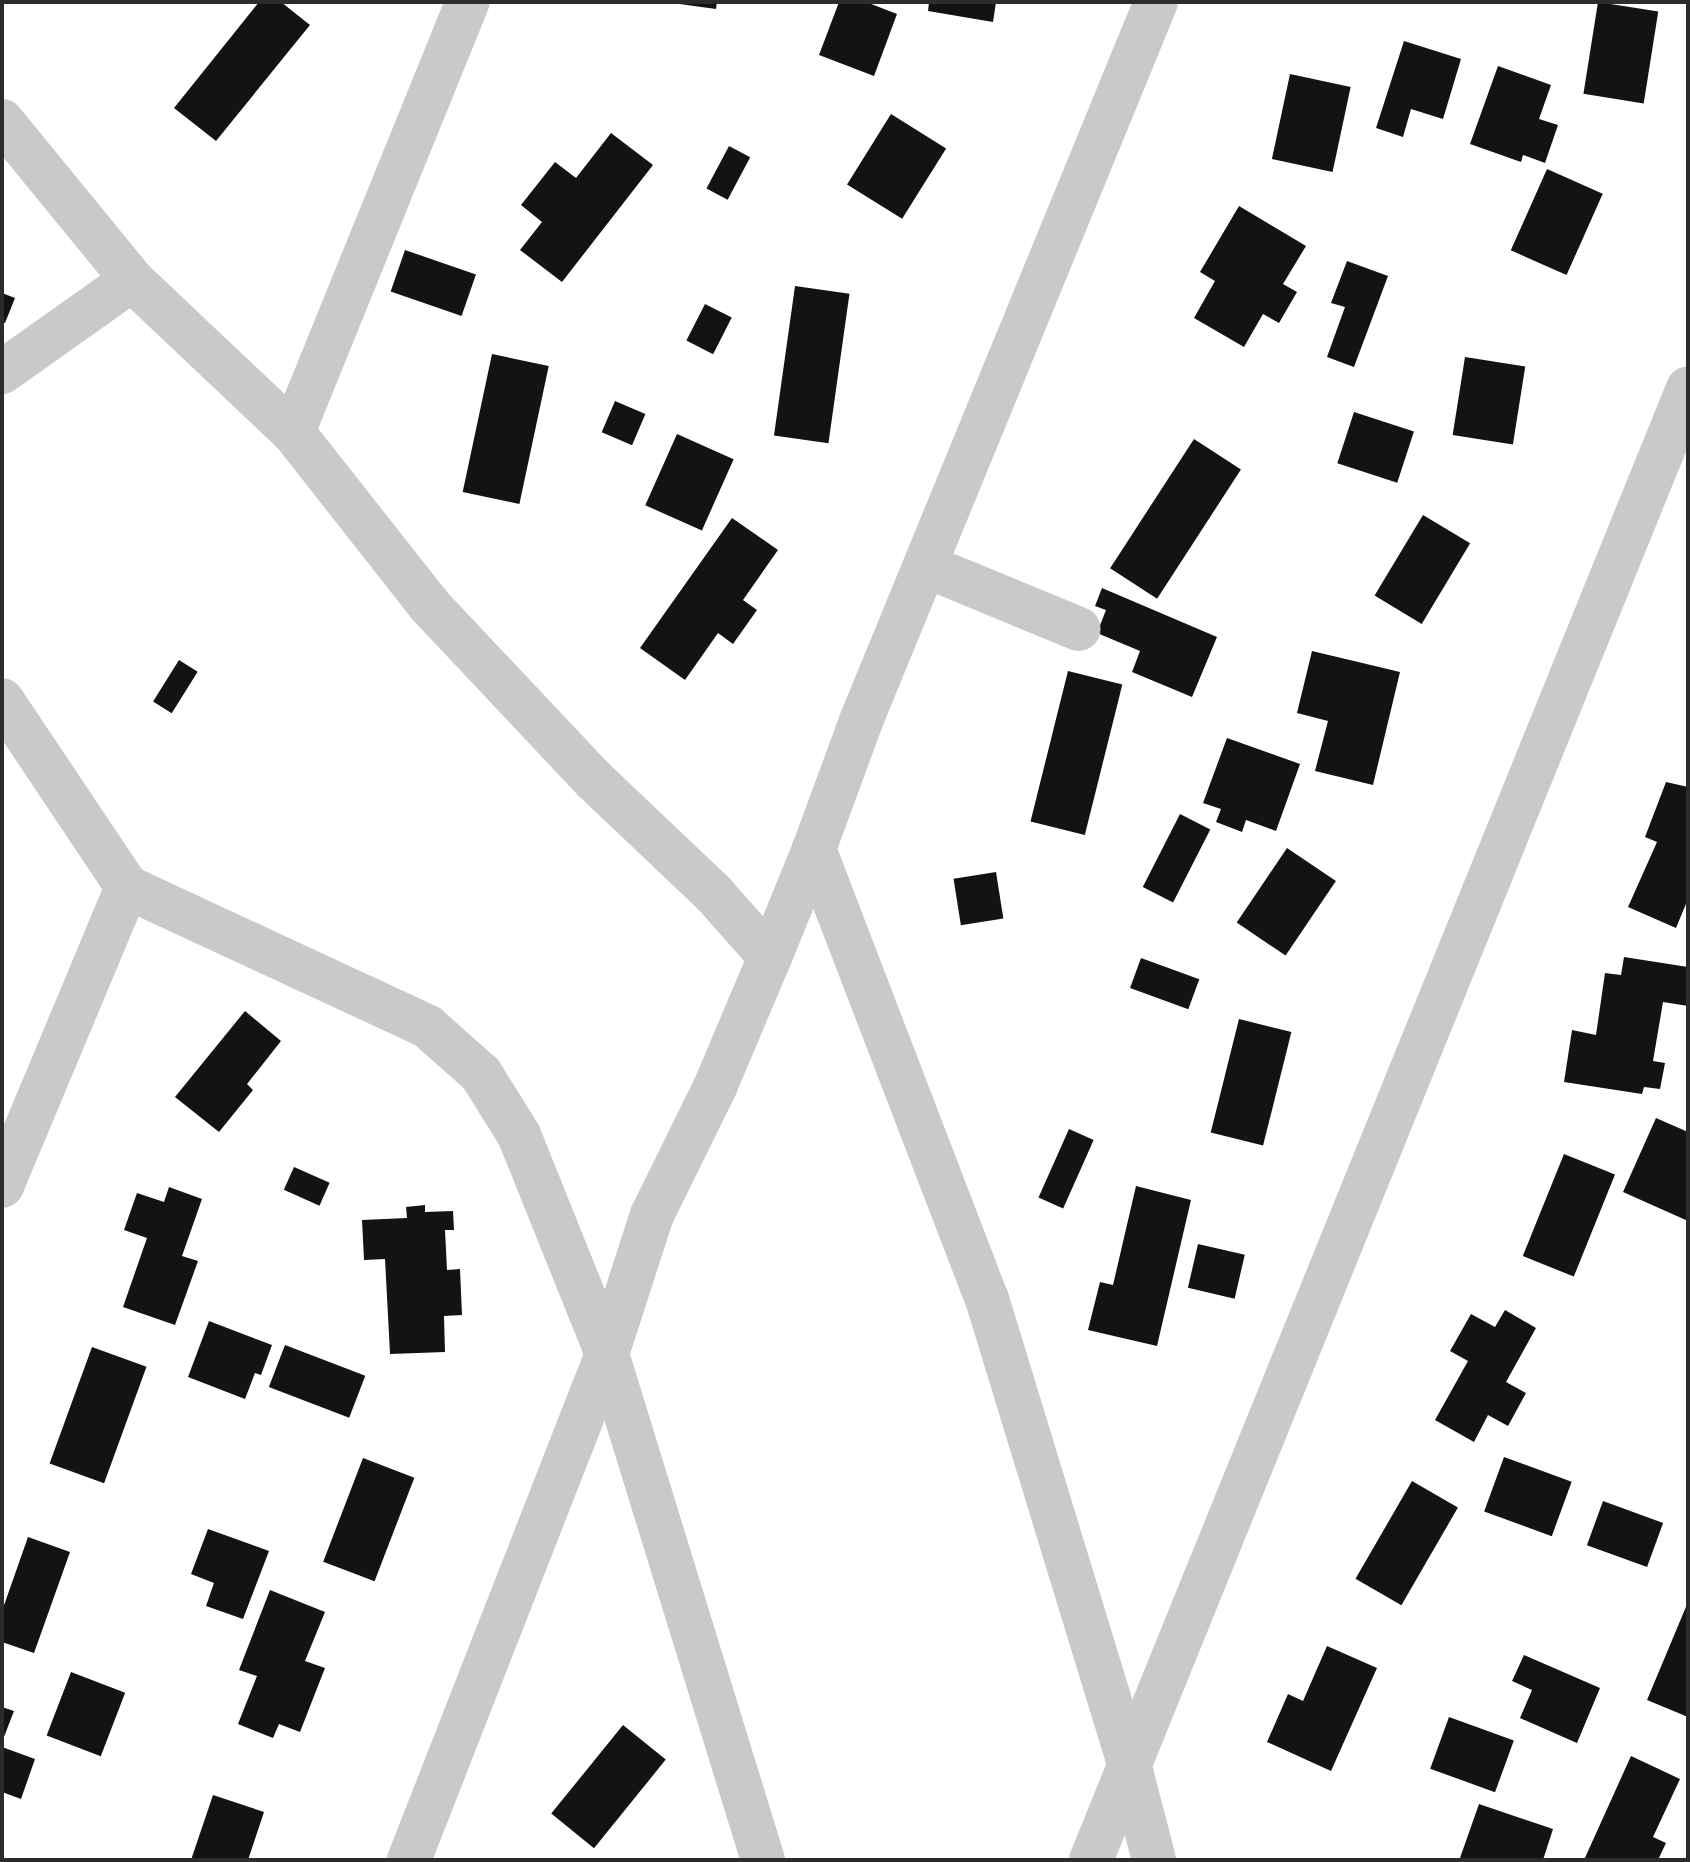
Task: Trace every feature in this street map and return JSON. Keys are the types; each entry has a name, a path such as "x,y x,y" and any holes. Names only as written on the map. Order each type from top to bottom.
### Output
{"street":[{"path":"293,432 468,2"},
{"path":"409,1860 607,1354 652,1215 715,1087 770,957 861,721 1156,2"},
{"path":"2,121 132,280 293,432 429,605 594,780 714,894 770,957"},
{"path":"2,372 132,280"},
{"path":"1091,1860 1688,388"},
{"path":"926,566 1079,629"},
{"path":"2,700 127,887 428,1027 481,1074 519,1135 607,1354 763,1860"},
{"path":"814,849 987,1299 1130,1767 1154,1860"},
{"path":"2,1186 127,887"}],"building":[{"path":"259,2 281,2 310,25 216,141 174,108"},
{"path":"665,2 717,2 716,9"},
{"path":"839,2 866,2 897,14 874,76 819,55"},
{"path":"929,2 996,2 993,22 928,11"},
{"path":"1598,2 1658,12 1644,103 1583,94"},
{"path":"1404,41 1461,59 1443,119 1411,109 1403,137 1376,128"},
{"path":"1498,66 1551,85 1539,119 1558,125 1545,163 1523,155 1521,162 1470,144"},
{"path":"1290,74 1351,87 1333,172 1272,159"},
{"path":"891,114 946,148 902,219 847,184"},
{"path":"611,133 653,165 562,282 520,250 542,222 521,205 555,162 576,178"},
{"path":"729,146 750,157 728,200 706,188"},
{"path":"1547,169 1603,194 1567,275 1511,250"},
{"path":"1239,206 1306,246 1283,284 1297,292 1279,323 1263,314 1244,347 1194,318 1215,281 1200,272"},
{"path":"405,250 476,274 462,316 391,292"},
{"path":"1347,261 1388,276 1354,367 1327,357 1345,307 1331,303"},
{"path":"795,286 849,294 828,443 774,436"},
{"path":"2,293 15,298 5,323 2,322"},
{"path":"705,304 732,318 713,354 686,341"},
{"path":"492,354 549,366 519,504 463,492"},
{"path":"1465,357 1525,367 1513,445 1453,435"},
{"path":"615,401 645,414 632,445 602,432"},
{"path":"1354,412 1414,431 1397,483 1337,463"},
{"path":"677,434 734,459 702,530 645,505"},
{"path":"1194,439 1241,469 1157,599 1110,568"},
{"path":"1423,515 1470,543 1422,624 1375,596"},
{"path":"732,518 778,550 743,600 757,610 733,644 718,633 685,680 640,648"},
{"path":"1102,588 1217,637 1192,697 1132,672 1140,651 1097,633 1106,610 1095,606"},
{"path":"1312,651 1400,672 1373,785 1315,771 1328,721 1297,713"},
{"path":"179,660 198,672 172,713 153,702"},
{"path":"1068,671 1122,685 1085,835 1031,821"},
{"path":"1227,738 1300,764 1276,831 1246,820 1242,832 1216,822 1221,809 1203,803"},
{"path":"1666,782 1688,787 1688,899 1676,928 1628,907 1657,842 1645,837"},
{"path":"1180,814 1210,829 1173,902 1143,887"},
{"path":"1287,848 1336,881 1286,956 1237,923"},
{"path":"996,872 1003,918 961,925 954,879"},
{"path":"1624,957 1688,967 1688,1006 1663,1002 1653,1061 1665,1063 1660,1089 1644,1087 1642,1094 1564,1082 1572,1030 1596,1035 1605,973 1621,975"},
{"path":"1141,958 1199,979 1188,1009 1130,988"},
{"path":"245,1011 281,1041 247,1084 253,1090 219,1132 175,1097"},
{"path":"1239,1019 1291,1032 1263,1146 1211,1133"},
{"path":"1656,1118 1688,1132 1688,1221 1623,1192"},
{"path":"1069,1129 1094,1140 1063,1208 1038,1198"},
{"path":"1564,1154 1615,1175 1574,1277 1523,1256"},
{"path":"294,1167 330,1183 319,1206 284,1190"},
{"path":"1136,1186 1191,1200 1157,1346 1088,1330 1100,1282 1113,1285"},
{"path":"169,1187 202,1199 182,1256 198,1261 175,1325 123,1307 147,1238 124,1230 137,1193 164,1202"},
{"path":"425,1205 425,1212 453,1211 454,1230 445,1230 447,1270 460,1269 462,1315 444,1316 445,1352 390,1354 385,1259 364,1260 362,1220 407,1218 406,1207"},
{"path":"1198,1244 1245,1255 1235,1299 1188,1288"},
{"path":"1505,1310 1536,1328 1506,1382 1526,1393 1508,1426 1488,1415 1474,1442 1435,1420 1468,1361 1450,1351 1471,1314 1495,1327"},
{"path":"209,1321 272,1345 261,1375 255,1373 245,1399 188,1377"},
{"path":"285,1345 365,1376 349,1418 269,1387"},
{"path":"92,1347 147,1367 104,1483 50,1464"},
{"path":"1504,1457 1572,1482 1552,1536 1484,1512"},
{"path":"363,1458 414,1478 375,1581 323,1562"},
{"path":"1412,1481 1458,1508 1401,1605 1356,1579"},
{"path":"1603,1501 1663,1523 1647,1567 1587,1545"},
{"path":"208,1529 269,1551 243,1619 206,1606 214,1583 191,1574"},
{"path":"28,1537 70,1552 34,1653 2,1642 2,1611"},
{"path":"270,1590 325,1612 305,1661 325,1668 300,1732 279,1724 273,1738 238,1724 257,1676 239,1670"},
{"path":"1688,1602 1688,1717 1647,1700"},
{"path":"1327,1646 1377,1668 1331,1771 1267,1742 1288,1694 1303,1701"},
{"path":"1524,1655 1600,1688 1577,1743 1520,1718 1532,1690 1512,1681"},
{"path":"71,1672 125,1693 101,1756 47,1735"},
{"path":"2,1707 14,1711 2,1742"},
{"path":"1449,1717 1514,1741 1495,1792 1430,1769"},
{"path":"623,1725 666,1760 594,1848 551,1814"},
{"path":"2,1747 35,1759 21,1799 2,1792"},
{"path":"1631,1756 1680,1779 1653,1837 1666,1843 1658,1860 1584,1860"},
{"path":"213,1795 264,1812 248,1860 191,1860"},
{"path":"1479,1804 1553,1829 1543,1860 1460,1858"}]}
